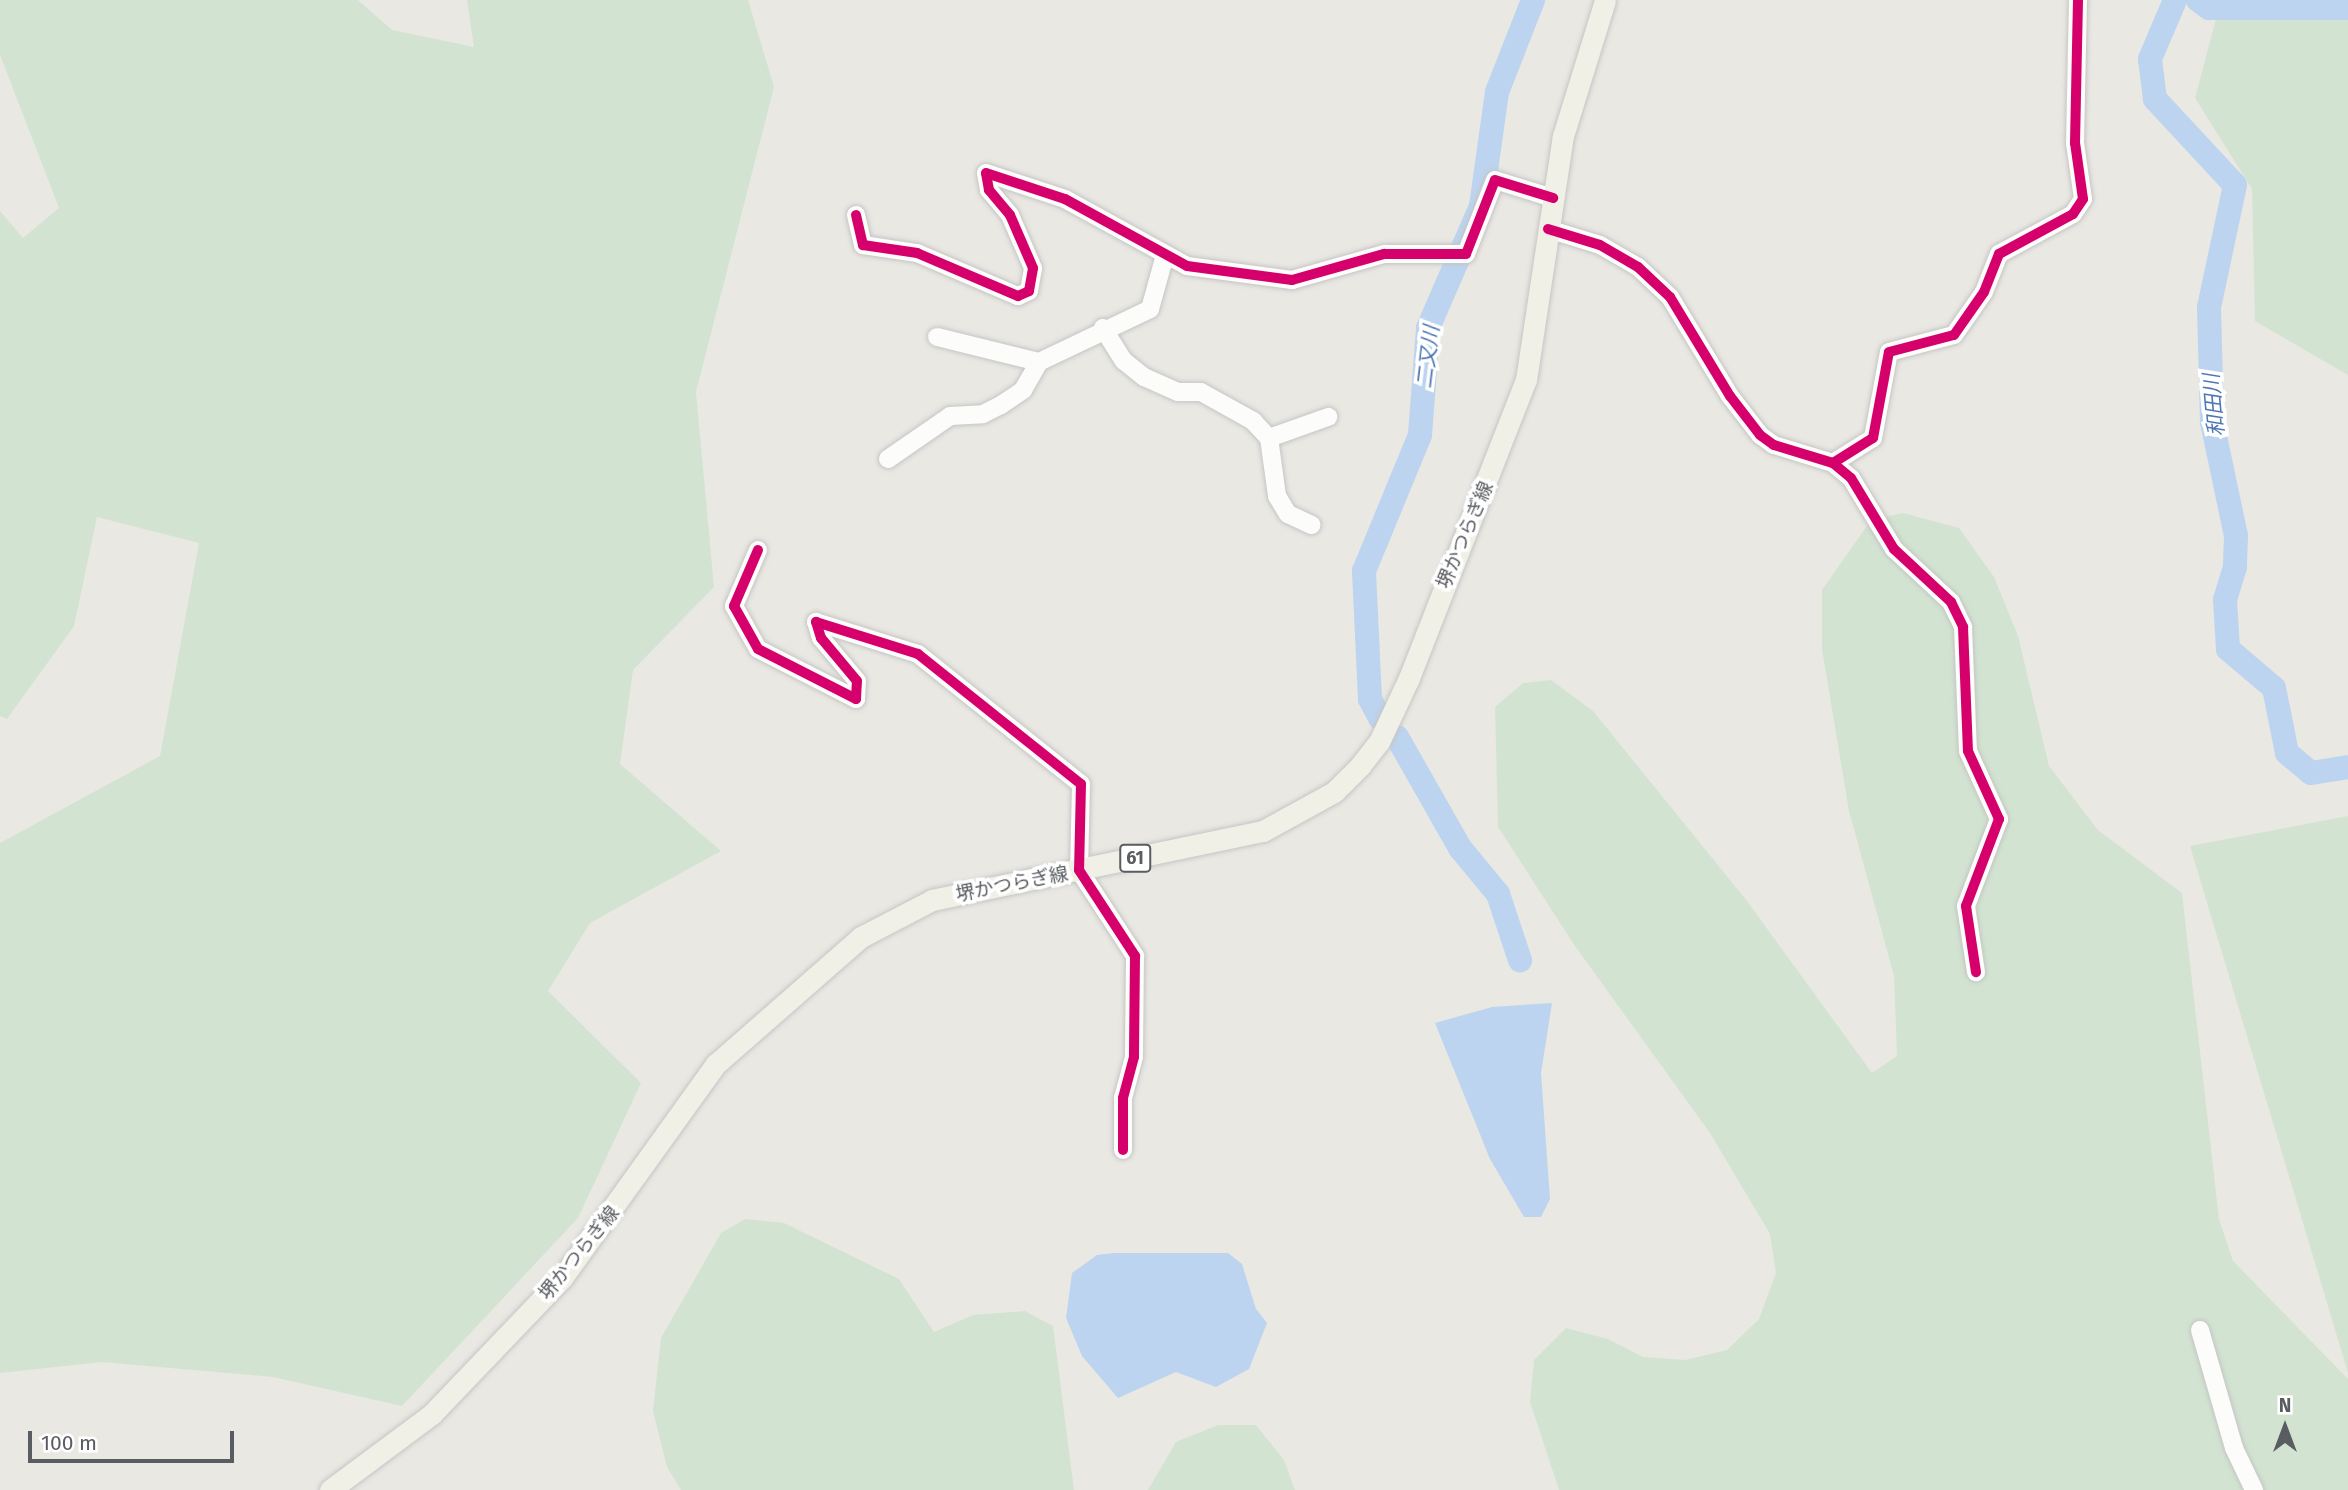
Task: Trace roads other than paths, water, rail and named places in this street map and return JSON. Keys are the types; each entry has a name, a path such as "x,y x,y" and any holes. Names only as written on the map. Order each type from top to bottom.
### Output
{"main road":[{"name":"堺かつらぎ線","path":"330,1490 432,1414 562,1278 716,1064 861,937 932,900 1264,831 1334,792 1379,742 1526,380 1553,198 1573,95 1605,0"}],"street":[{"path":"1833,463 1873,438 1889,352 1954,335 1984,292 1999,254 2073,215 2083,198 2076,143 2078,0"},
{"path":"856,215 863,245 917,253 1018,296 1034,281 1033,268 1010,215 989,190 986,173 1065,198 1166,255 1229,275 1292,281 1384,254 1466,254 1495,180 1553,198"},
{"path":"1548,229 1600,245 1638,267 1670,297 1730,396 1760,435 1774,445 1833,463 1851,478 1894,549 1951,602 1963,627 1968,751 1999,819 1966,906 1976,972"},
{"path":"888,459 950,416 983,414 1002,405 1023,390 1039,362 1103,328 1150,309 1166,255"},
{"path":"1103,328 1124,361 1144,377 1178,392 1201,392 1254,421 1269,438 1277,496 1289,514 1312,525"},
{"path":"937,337 1039,362"},
{"path":"1269,438 1328,416"},
{"path":"758,550 734,606 758,649 856,699 857,681 821,638 816,622 918,654 1081,784 1079,870 1135,956 1133,1057 1123,1098 1124,1150"},
{"path":"2200,1330 2234,1448 2254,1490"}],"water":[{"path":"1552,1003 1541,1073 1550,1199 1541,1217 1524,1217 1490,1159 1435,1023 1492,1007"},
{"path":"1228,1253 1242,1264 1256,1309 1267,1323 1249,1369 1216,1387 1176,1372 1118,1398 1082,1356 1066,1318 1072,1273 1097,1255"}],"waterway":[{"name":"二又川","path":"1380,718 1370,699 1364,571 1420,435 1428,328 1481,206 1497,92 1533,0"},
{"name":"和田川","path":"2175,0 2150,59 2155,99 2235,185 2209,307 2212,422 2236,536 2235,567 2225,600 2228,649 2274,688 2287,753 2311,773 2348,767"},
{"path":"2198,0 2209,8 2348,8"},
{"name":"二又川","path":"1397,737 1460,848 1498,894 1520,960"}]}
